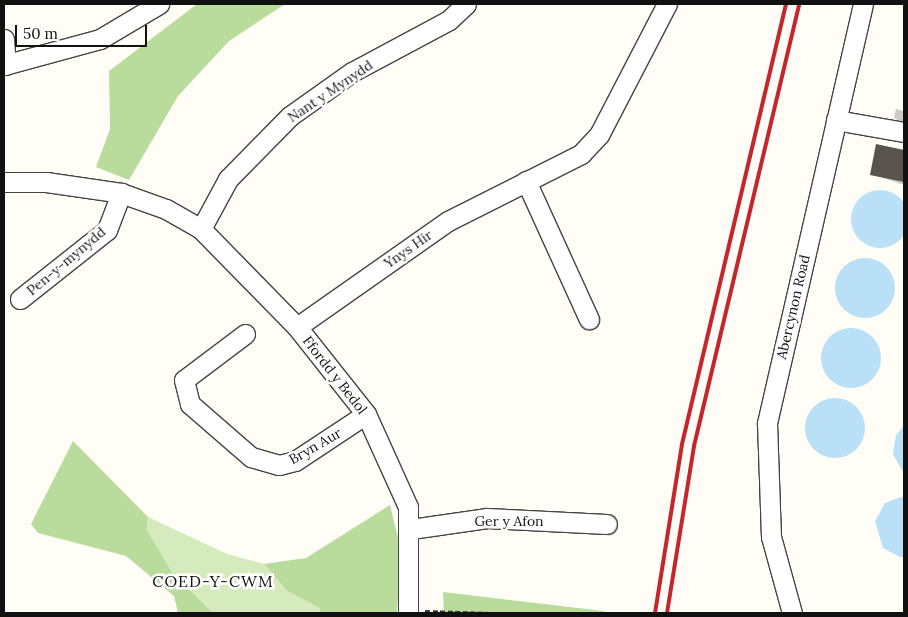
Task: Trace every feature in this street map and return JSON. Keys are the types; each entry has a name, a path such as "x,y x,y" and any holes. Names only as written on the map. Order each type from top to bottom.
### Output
{"street":[{"path":"4,39 5,65 100,39 160,4"},
{"name":"Nant y Mynydd","path":"201,229 228,179 290,116 352,72 449,20 466,4"},
{"name":"Ynys Hir","path":"297,327 448,221 581,154 599,135 667,4"},
{"name":"Abercynon Road","path":"792,613 771,537 767,424 863,4"},
{"path":"836,120 904,132"},
{"name":"Ffordd y Bedol","path":"4,182 46,182 120,193 166,209 201,229 297,327 366,414 408,507 411,529 413,613"},
{"path":"526,182 589,319"},
{"name":"Pen-y-mynydd","path":"20,299 107,230 120,193"},
{"name":"Bryn Aur","path":"245,334 184,380 190,404 251,457 279,465 295,461 366,414"},
{"name":"Ger y Afon","path":"411,529 487,518 607,524"}],"path":[{"path":"413,613 444,609 492,613"}],"green space":[{"path":"197,4 285,4 229,41 178,96 129,180 96,167 110,129 109,71"},
{"path":"73,441 148,517 147,530 172,572 213,613 178,613 174,596 126,556 38,533 31,524"},
{"path":"390,505 401,550 397,613 320,613 320,608 287,591 264,564 306,558"},
{"path":"148,517 227,554 264,564 287,591 320,608 320,613 213,613 172,572 147,530"},
{"path":"443,592 595,610 613,613 444,613"}],"water":[{"path":"880,190 891,192 904,203 909,219 907,230 896,243 880,248 869,246 856,235 851,219 853,208 864,195"},
{"path":"859,258 871,258 882,263 890,271 895,282 893,300 882,313 871,318 859,318 848,313 840,305 835,294 835,282 840,271 848,263"},
{"path":"845,328 857,328 868,333 876,341 881,352 879,370 868,383 857,388 845,388 834,383 826,375 821,364 821,352 826,341 834,333"},
{"path":"829,398 841,398 852,403 860,411 865,422 863,440 852,453 841,458 829,458 818,453 810,445 805,434 805,422 810,411 818,403"},
{"path":"904,426 904,474 893,454 896,435"},
{"path":"904,496 904,557 900,557 883,548 875,521 885,503"}],"building":[{"path":"876,144 904,150 904,182 870,175"}],"railway":[{"path":"655,613 682,444 786,4"},
{"path":"667,613 694,446 799,4"}],"district":[{"name":"COED-Y-CWM","path":"213,581"}]}
